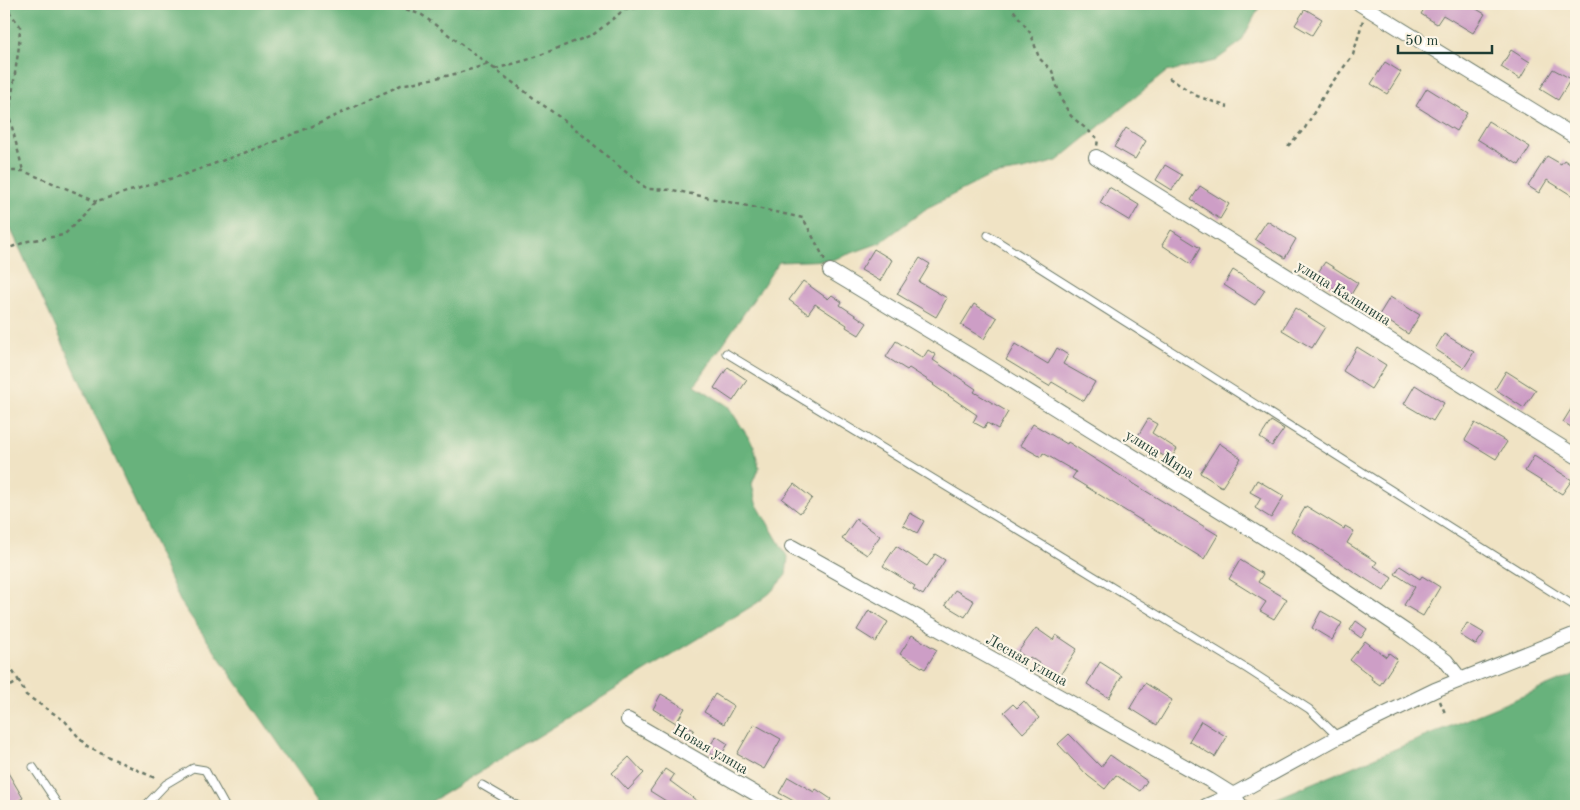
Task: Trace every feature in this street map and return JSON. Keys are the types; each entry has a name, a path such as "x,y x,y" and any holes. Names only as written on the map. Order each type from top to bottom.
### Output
{"street":[{"path":"1363,6 1576,137"},
{"name":"улица Калинина","path":"1096,157 1576,456"},
{"name":"улица Мира","path":"830,271 980,361 1297,558 1446,660 1460,679"},
{"name":"Лесная улица","path":"792,547 1201,775 1237,801"},
{"path":"1206,806 1237,801 1338,737 1460,679 1485,671 1576,634"},
{"name":"Новая улица","path":"628,720 777,806"}],"lane":[{"path":"988,235 1576,607"},
{"path":"726,353 1247,669 1309,709 1338,737"},
{"path":"33,767 59,806"},
{"path":"145,806 166,784 193,768 205,770 225,806"},
{"path":"482,785 518,806"}],"path":[{"path":"391,4 422,15 578,131 647,188 673,190 803,218 830,271"},
{"path":"495,69 530,59 594,34 625,9 683,4"},
{"path":"1009,4 1031,34 1039,58 1052,70 1062,101 1071,116 1098,139 1096,157"},
{"path":"4,5 20,26 9,115 23,171"},
{"path":"1288,146 1305,128 1328,88 1353,55 1363,6"},
{"path":"4,250 28,241 64,235 97,201 183,175 274,142 320,123 401,85 451,75 489,64"},
{"path":"1169,78 1197,96 1228,107"},
{"path":"4,171 23,171 97,201"},
{"path":"4,658 26,695 65,722 87,747 166,784"},
{"path":"4,690 18,681"}],"green space":[{"path":"4,4 1261,4 1241,42 1215,61 1166,72 1057,161 1024,170 992,175 927,208 880,243 832,260 779,262 695,385 728,406 754,446 759,467 752,484 756,503 788,558 786,575 770,593 757,603 424,806 322,806 180,601 4,214"},
{"path":"1576,674 1576,806 1489,806 1485,804 1484,806 1258,806"}],"building":[{"path":"1427,4 1468,4 1485,14 1473,33 1443,15 1437,24 1421,14"},
{"path":"1305,9 1322,19 1312,35 1295,25"},
{"path":"1511,50 1530,62 1520,79 1501,67"},
{"path":"1385,62 1401,72 1387,94 1371,84"},
{"path":"1553,69 1571,79 1558,100 1540,89"},
{"path":"1427,88 1467,113 1456,131 1416,106"},
{"path":"1488,121 1530,147 1519,165 1477,139"},
{"path":"1126,128 1146,141 1135,159 1114,147"},
{"path":"1547,156 1561,164 1564,160 1576,168 1576,198 1547,180 1539,193 1528,186"},
{"path":"1165,165 1182,175 1172,190 1156,180"},
{"path":"1200,186 1229,204 1220,219 1191,200"},
{"path":"1109,187 1139,205 1130,221 1100,203"},
{"path":"1267,221 1296,239 1285,258 1255,239"},
{"path":"1171,230 1200,248 1191,264 1162,245"},
{"path":"874,249 892,260 880,281 861,270"},
{"path":"920,258 930,264 919,282 947,298 936,317 897,294"},
{"path":"1325,262 1358,283 1349,298 1315,277"},
{"path":"1233,270 1265,290 1255,305 1224,285"},
{"path":"803,281 828,299 832,295 842,302 840,305 867,323 859,335 815,304 808,314 789,300"},
{"path":"1390,297 1420,315 1408,334 1379,315"},
{"path":"974,304 997,318 984,339 961,325"},
{"path":"1295,308 1325,327 1312,348 1282,330"},
{"path":"1444,334 1474,352 1464,368 1435,349"},
{"path":"896,341 923,358 928,350 936,355 933,360 976,389 974,392 1008,412 998,429 987,423 984,428 973,422 977,415 909,368 907,370 886,357"},
{"path":"1015,344 1048,364 1057,348 1068,355 1063,364 1095,382 1084,401 1052,382 1049,386 1006,360"},
{"path":"1357,347 1386,365 1371,389 1343,371"},
{"path":"728,367 747,380 733,401 714,388"},
{"path":"1506,371 1536,390 1524,408 1495,389"},
{"path":"1415,385 1444,403 1433,421 1404,404"},
{"path":"1576,401 1576,430 1563,422"},
{"path":"1148,419 1157,424 1152,433 1177,449 1170,460 1136,439"},
{"path":"1271,421 1284,429 1272,446 1260,438"},
{"path":"1475,423 1507,442 1496,459 1465,440"},
{"path":"1033,424 1067,444 1068,442 1218,535 1204,559 1072,478 1076,472 1043,453 1041,457 1020,445"},
{"path":"1219,443 1241,458 1222,487 1200,473"},
{"path":"1534,456 1572,480 1562,494 1525,471"},
{"path":"1257,480 1284,496 1271,518 1255,508 1261,498 1250,492"},
{"path":"794,484 812,498 800,513 782,499"},
{"path":"1306,506 1344,529 1345,526 1354,531 1347,543 1377,562 1374,566 1392,578 1384,591 1291,531"},
{"path":"910,513 924,521 917,533 903,525"},
{"path":"856,519 880,536 867,555 842,539"},
{"path":"896,546 927,566 935,554 945,560 923,595 913,589 915,586 883,566"},
{"path":"1240,560 1263,574 1258,582 1287,599 1274,619 1260,611 1266,602 1229,579"},
{"path":"1400,566 1420,579 1422,576 1440,587 1423,616 1404,605 1415,587 1395,574"},
{"path":"955,590 974,601 965,617 945,605"},
{"path":"869,610 888,622 876,642 857,630"},
{"path":"1321,611 1342,623 1332,640 1312,628"},
{"path":"1356,621 1367,629 1361,638 1350,630"},
{"path":"1467,623 1484,633 1476,645 1460,635"},
{"path":"1036,628 1053,640 1056,635 1077,649 1059,677 1030,657 1028,659 1018,652"},
{"path":"912,635 937,650 925,669 900,654"},
{"path":"1365,641 1386,657 1389,653 1397,659 1380,685 1350,660"},
{"path":"1100,662 1122,676 1109,698 1087,684"},
{"path":"1145,683 1172,700 1157,725 1130,708"},
{"path":"661,694 685,708 676,723 653,709"},
{"path":"715,694 734,706 724,724 704,712"},
{"path":"1024,701 1039,718 1023,733 1004,712 1013,704 1017,708"},
{"path":"1201,721 1227,737 1215,757 1189,741"},
{"path":"681,722 694,730 688,741 674,733"},
{"path":"754,724 781,739 764,769 737,754"},
{"path":"1069,734 1101,767 1110,755 1147,781 1140,791 1116,775 1105,789 1088,776 1058,744"},
{"path":"716,736 728,744 719,759 707,751"},
{"path":"629,757 644,773 628,790 612,773"},
{"path":"4,766 23,798 9,806 4,806"},
{"path":"665,769 674,775 670,781 704,806 674,806 650,791"},
{"path":"788,777 814,792 816,789 831,799 826,806 807,806 800,802 799,804 779,793"}]}
